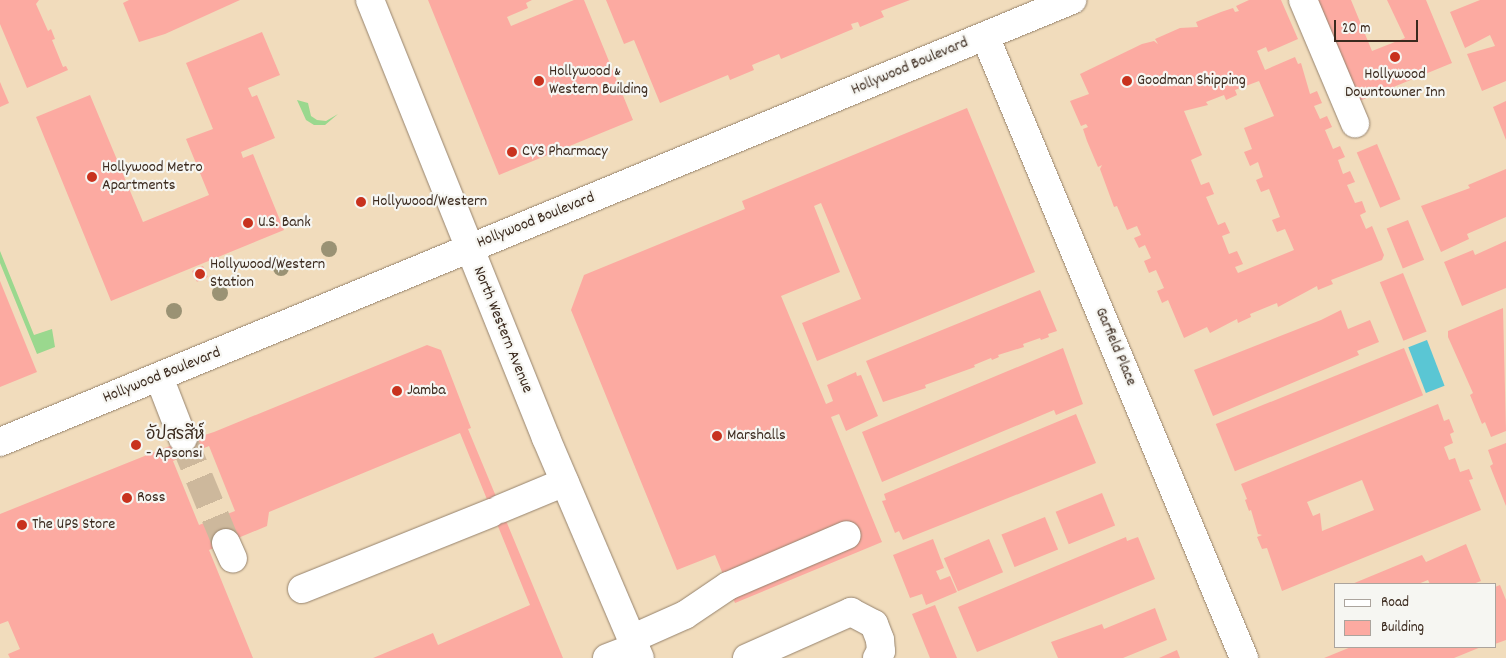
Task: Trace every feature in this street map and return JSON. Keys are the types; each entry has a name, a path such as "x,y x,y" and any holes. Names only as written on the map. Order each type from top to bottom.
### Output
{"main road":[{"name":"North Western Avenue","path":"370,0 565,482 635,648"},
{"name":"Hollywood Boulevard","path":"0,442 469,247 1072,0"},
{"path":"1303,0 1355,123"},
{"name":"Garfield Place","path":"986,36 1244,658"},
{"path":"159,377 183,439"},
{"path":"302,590 565,482"},
{"path":"607,658 635,648 728,586 846,535"},
{"path":"756,656 851,612 874,624 880,640 881,651 877,658"}],"green space":[{"path":"297,100 308,103 311,116 317,120 326,121 338,114 325,125 314,125 306,120"},
{"path":"0,251 34,335 52,329 55,347 37,354 0,263"}],"water":[{"path":"1427,340 1445,386 1426,393 1408,347"}],"building":[{"path":"0,0 39,0 36,4 48,31 51,29 55,39 52,40 63,67 66,66 68,70 27,88 0,24"},
{"path":"129,0 240,0 165,34 139,42 123,3"},
{"name":"Hollywood & Western Building","path":"428,0 532,0 526,3 528,8 507,17 511,26 574,0 584,0 633,120 499,175"},
{"path":"606,0 910,0 881,11 884,17 860,27 858,22 851,24 853,29 781,59 779,54 752,65 754,70 730,80 728,75 660,103 634,40 624,44"},
{"path":"1249,0 1281,0 1298,39 1268,52 1266,47 1257,51 1265,70 1295,57 1298,64 1301,63 1310,94 1317,91 1322,103 1314,106 1320,119 1327,116 1332,127 1325,130 1333,149 1340,146 1345,157 1338,160 1343,174 1350,171 1355,182 1347,185 1355,203 1362,201 1366,212 1360,215 1366,229 1372,226 1384,255 1382,260 1331,280 1333,284 1318,290 1317,286 1278,307 1277,303 1250,314 1251,317 1238,323 1237,319 1210,333 1207,327 1184,338 1168,300 1162,303 1157,291 1164,288 1156,270 1149,273 1144,261 1151,258 1145,245 1139,248 1134,238 1141,235 1137,226 1127,230 1117,206 1114,207 1100,169 1102,165 1098,167 1083,129 1088,127 1086,124 1081,126 1070,101 1089,94 1080,74 1142,44 1154,41 1158,44 1155,39 1180,28 1198,27 1196,22 1233,8 1235,12 1239,11 1236,6","holes":["1259,81 1274,116 1244,128 1252,149 1244,152 1250,166 1258,162 1263,177 1256,180 1261,192 1269,189 1280,217 1272,220 1277,232 1285,229 1294,250 1238,273 1235,267 1243,264 1237,251 1229,254 1222,236 1230,233 1225,222 1218,225 1206,197 1214,194 1209,182 1201,185 1191,160 1202,155 1184,111 1208,105 1206,102 1224,95 1226,100 1237,95 1235,90"]},
{"name":"Hollywood Downtowner Inn","path":"1312,0 1351,0 1372,51 1405,38 1387,0 1426,0 1452,63 1352,104"},
{"path":"1480,0 1506,0 1506,81 1482,91 1467,54 1495,46 1490,35 1465,48 1450,12"},
{"name":"Hollywood Metro Apartments","path":"262,32 280,75 248,88 252,97 257,95 275,138 241,152 243,158 253,154 284,230 111,301 36,117 90,95 143,222 209,195 186,139 213,129 186,63"},
{"path":"0,82 9,103 0,107"},
{"path":"1506,101 1506,140 1493,107"},
{"path":"967,108 1035,272 817,361 802,323 861,299 821,203 814,206 840,272 781,296 826,404 833,401 827,385 856,372 857,376 861,375 878,416 846,431 839,414 831,417 882,542 735,603 715,555 677,570 571,310 584,275 745,209 742,201"},
{"path":"1377,144 1400,199 1380,208 1357,153"},
{"path":"1506,169 1506,217 1467,234 1469,239 1441,252 1421,206 1470,188 1468,185"},
{"path":"1408,220 1424,260 1403,268 1387,229"},
{"path":"1506,241 1506,288 1462,306 1444,262 1473,250 1475,255"},
{"name":"Hollywood/Western Station","path":"203,266 208,277 197,282 192,271"},
{"path":"1403,273 1427,331 1403,341 1380,282"},
{"path":"0,281 37,372 0,387"},
{"path":"1040,290 1057,331 1048,334 1049,337 1023,344 1024,347 998,355 999,357 992,360 991,358 974,365 975,367 925,385 926,388 883,402 866,361"},
{"path":"1503,308 1506,431 1491,437 1485,422 1482,424 1470,395 1473,393 1448,337 1448,331"},
{"path":"1341,310 1348,329 1370,320 1379,342 1357,351 1359,355 1213,416 1194,370 1321,320"},
{"path":"427,345 441,350 471,428 468,429 563,658 373,658 433,633 438,645 530,605 460,433 269,512 267,526 209,550 253,658 10,658 8,654 20,649 8,621 0,624 0,514 167,447 214,432","holes":["209,446 235,511 199,525 173,461"]},
{"path":"1063,348 1083,404 1056,415 1054,410 882,482 862,432"},
{"path":"1404,348 1423,395 1235,471 1216,424"},
{"path":"1438,404 1444,421 1449,419 1454,432 1450,434 1453,443 1444,447 1449,460 1455,458 1460,472 1469,469 1473,479 1469,480 1481,510 1282,591 1267,548 1262,549 1257,537 1262,535 1258,534 1241,484","holes":["1362,480 1374,510 1322,531 1320,513 1313,516 1307,502"]},
{"path":"1076,414 1096,463 903,540 899,531 895,533 882,501 886,500 884,494"},
{"path":"1506,443 1506,506 1490,466 1493,464 1488,450"},
{"path":"1102,493 1115,525 1069,544 1056,512"},
{"path":"1045,517 1058,549 1015,567 1001,535"},
{"path":"1126,537 1127,541 1138,537 1155,579 977,652 958,607"},
{"path":"933,539 944,568 936,571 940,580 950,576 957,592 926,605 922,594 910,598 893,555"},
{"path":"989,539 1003,572 958,591 944,558"},
{"path":"1466,544 1481,581 1476,583 1430,583 1428,580 1420,583 1354,583 1422,555 1426,562"},
{"path":"1500,585 1506,600 1506,640 1496,644 1496,587"},
{"path":"935,605 957,658 930,658 912,614"},
{"path":"1155,608 1167,640 1123,658 1058,658 1051,642 1102,624 1104,629"},
{"path":"1349,648 1479,648 1454,658 1324,658"},
{"path":"1177,650 1180,658 1159,658"}],"tunnel":[{"path":"183,439 226,543"}],"place":[{"name":"Hollywood Downtowner Inn","path":"1395,57"},
{"name":"Hollywood & Western Building","path":"539,81"},
{"name":"Goodman Shipping","path":"1127,81"},
{"name":"CVS Pharmacy","path":"512,152"},
{"name":"Hollywood Metro Apartments","path":"92,177"},
{"name":"Hollywood/Western","path":"361,202"},
{"name":"U.S. Bank","path":"248,223"},
{"name":"Hollywood/Western Station","path":"200,274"},
{"name":"Jamba","path":"397,391"},
{"name":"Marshalls","path":"717,436"},
{"name":"อัปสรสีห์ - Apsonsi","path":"136,445"},
{"name":"Ross","path":"127,498"},
{"name":"The UPS Store","path":"22,525"}]}
